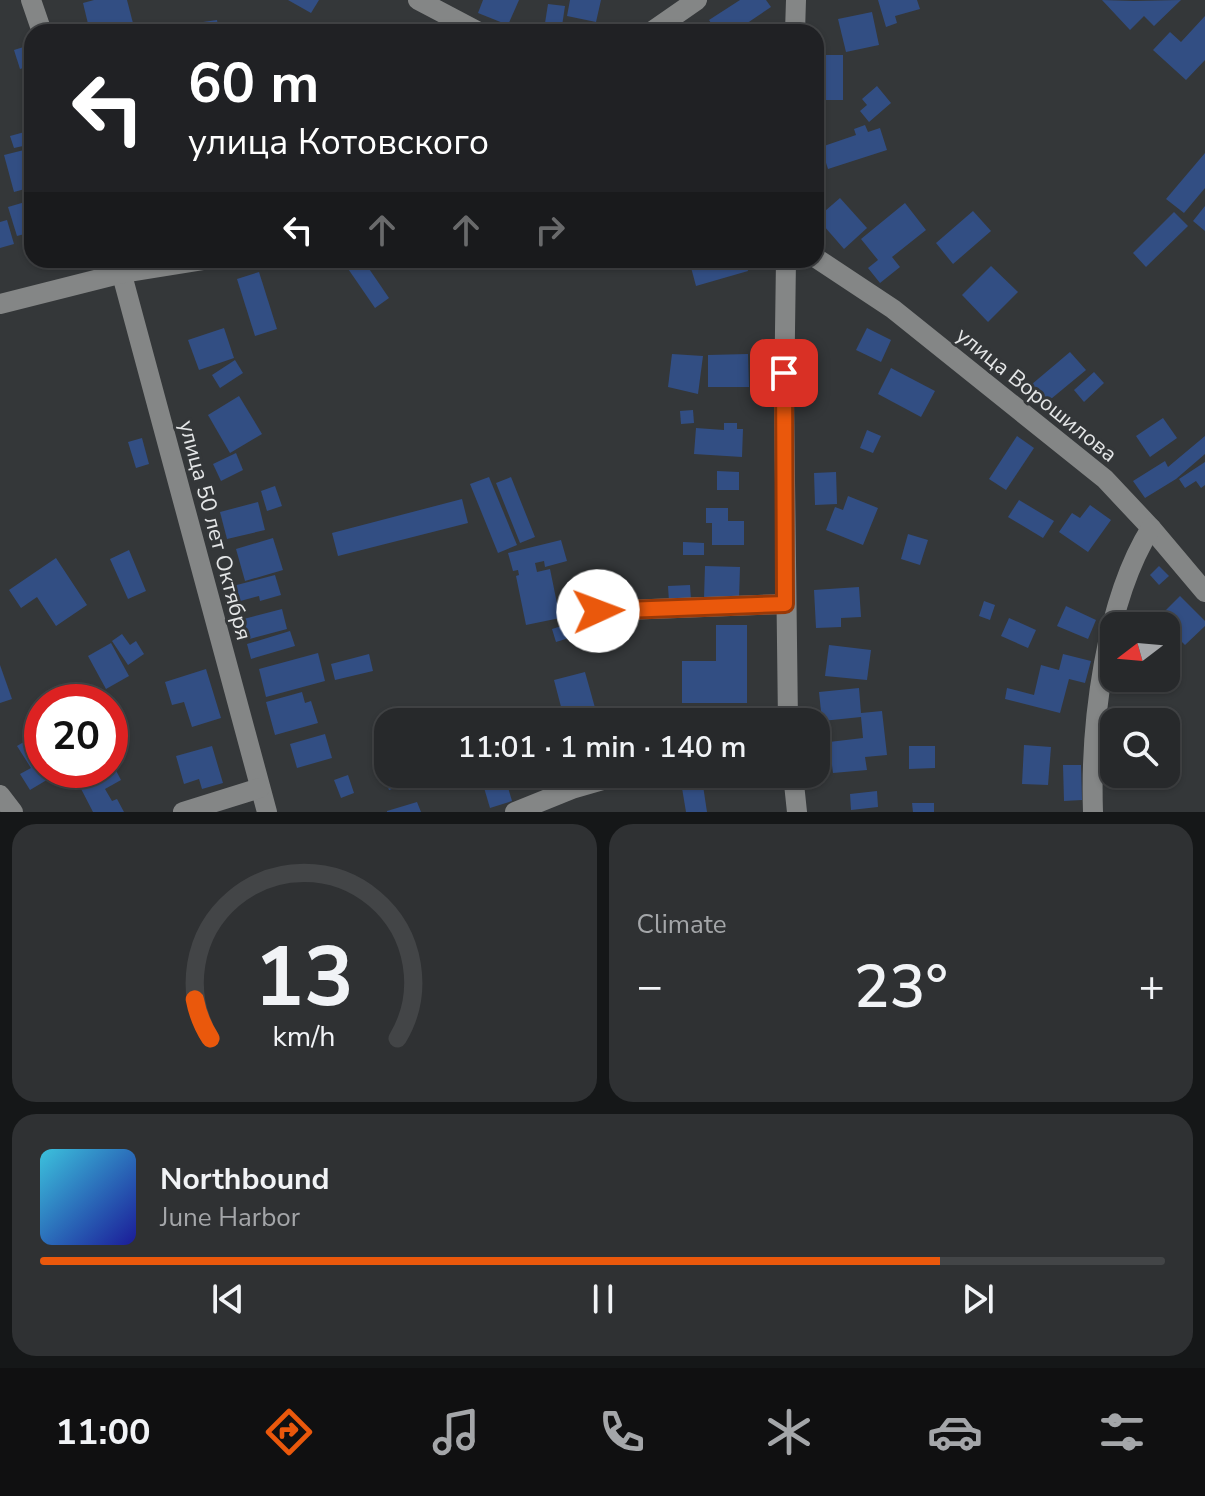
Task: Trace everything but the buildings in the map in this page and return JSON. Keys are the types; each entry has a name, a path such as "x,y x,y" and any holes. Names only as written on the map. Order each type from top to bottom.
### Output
{"street":[{"path":"31,0 39,24"},
{"path":"418,0 464,24"},
{"path":"662,24 697,0"},
{"path":"795,24 796,0"},
{"name":"улица Ворошилова","path":"824,263 893,309 1105,479 1205,592"},
{"path":"0,304 114,268"},
{"name":"улица 50 лет Октября","path":"121,268 267,812"},
{"path":"786,268 788,708"},
{"path":"1093,812 1095,722 1102,670 1129,573 1139,547 1151,528"},
{"path":"598,611 785,604"},
{"path":"183,812 260,788"},
{"path":"515,812 575,788"},
{"path":"794,788 797,812"},
{"path":"0,795 13,812"}],"route":[{"path":"598,611 785,604 784,373"}]}
